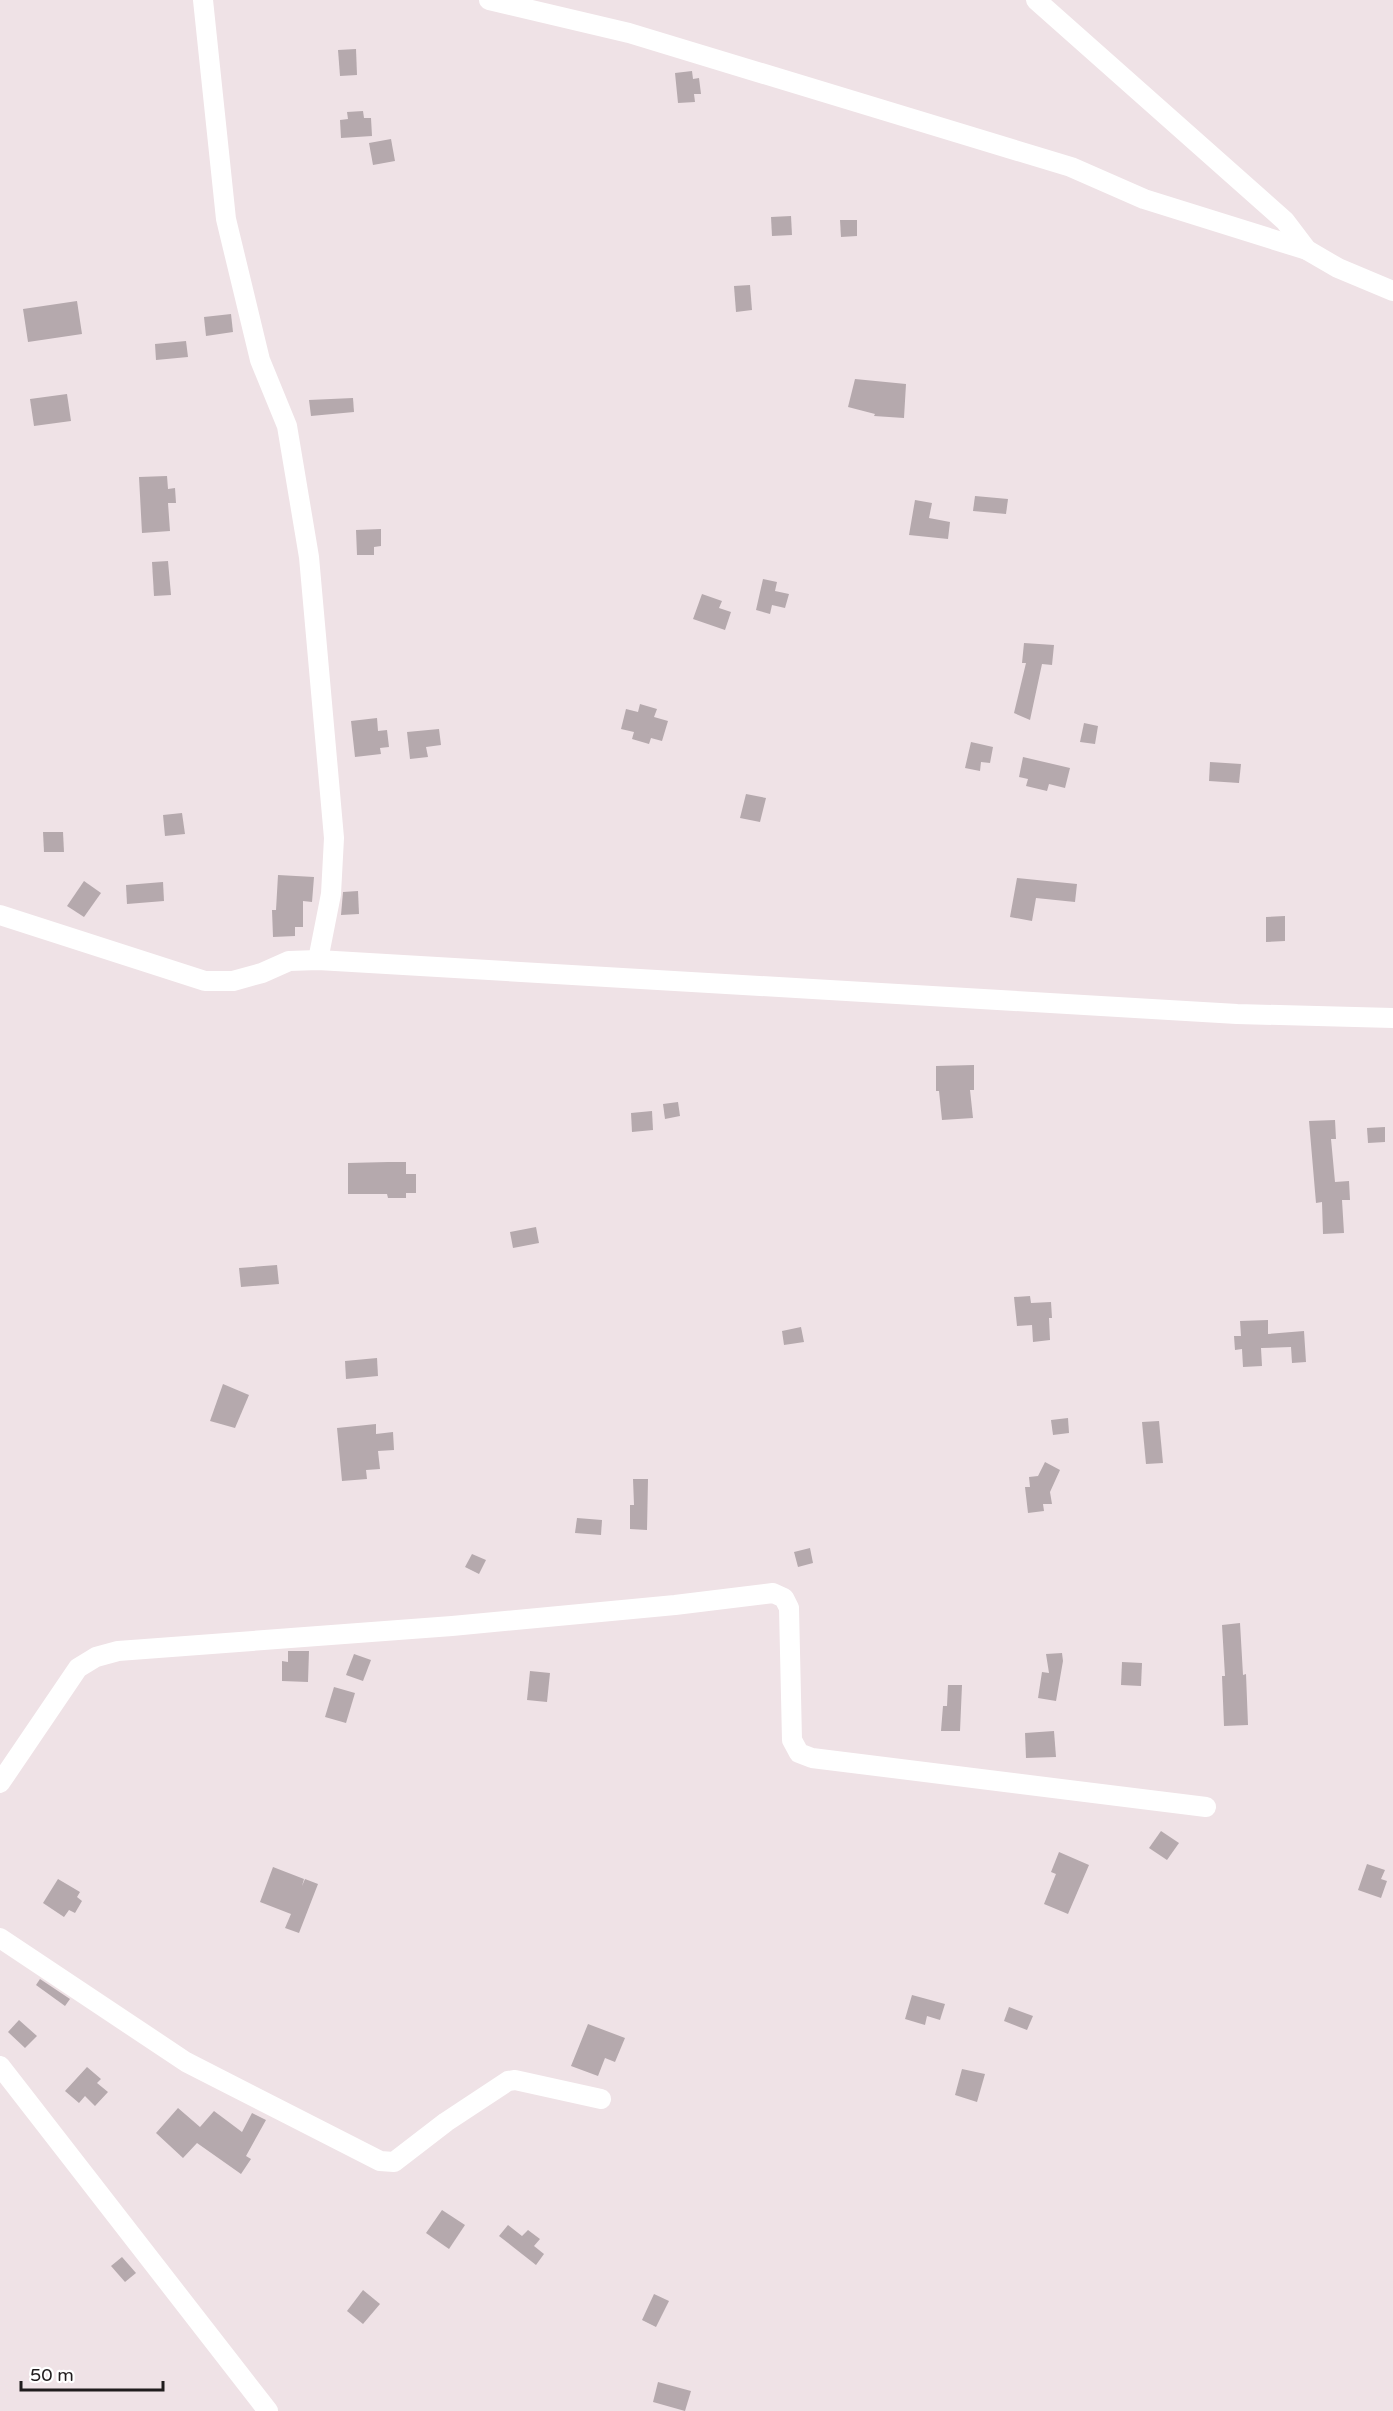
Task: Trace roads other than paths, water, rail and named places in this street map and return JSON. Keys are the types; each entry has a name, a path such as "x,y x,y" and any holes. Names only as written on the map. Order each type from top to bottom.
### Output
{"street":[{"path":"203,0 226,219 260,360 287,426 309,557 334,838 331,894 318,960"},
{"path":"489,0 629,33 1060,163 1144,199 1306,250 1338,268 1393,291"},
{"path":"1036,0 1285,221 1306,250"},
{"path":"0,915 205,981 233,981 262,973 289,961 318,960 1237,1014 1393,1018"},
{"path":"0,1783 78,1668 96,1657 118,1651 452,1626 773,1593 784,1598 789,1608 792,1740 800,1753 812,1758 1206,1807"},
{"path":"0,1938 186,2062 380,2161 394,2162 446,2122 508,2081 515,2080 602,2099"},
{"path":"0,2066 268,2411"}]}
